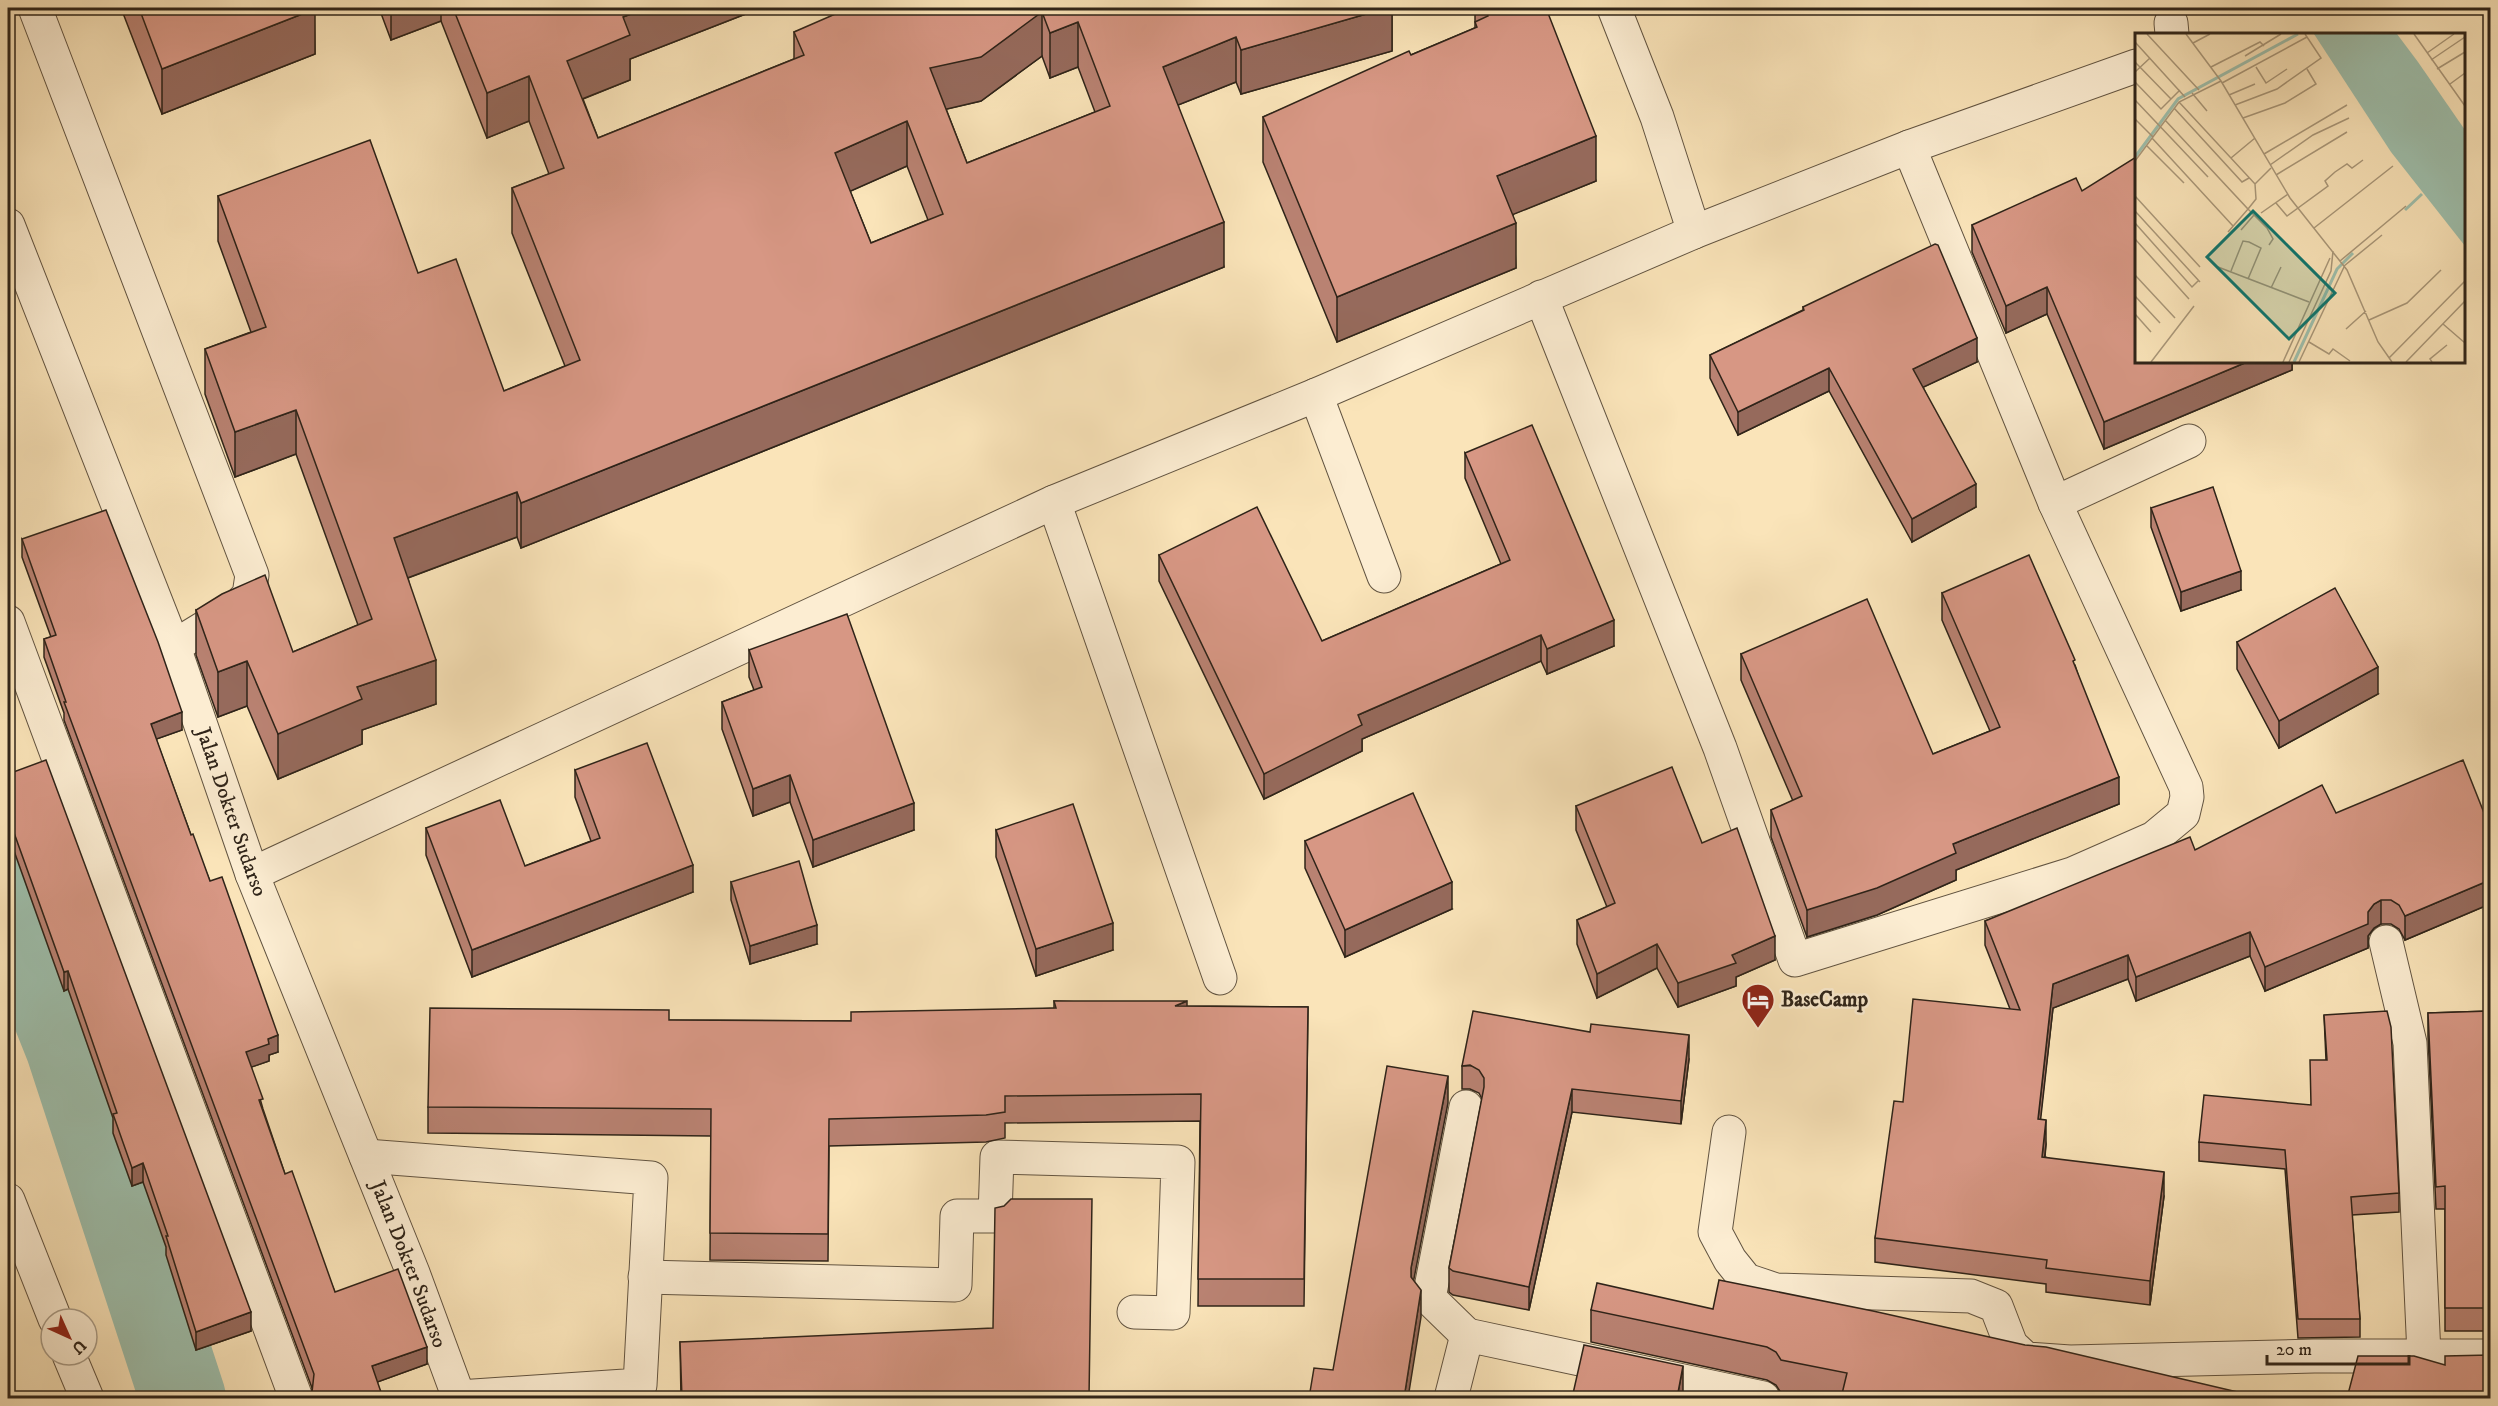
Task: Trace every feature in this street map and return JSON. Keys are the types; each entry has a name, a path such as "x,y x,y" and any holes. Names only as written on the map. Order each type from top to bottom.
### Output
{"street":[{"path":"35,8 252,575 249,595 235,609 173,647"},
{"path":"1614,8 1657,117 1694,232"},
{"path":"252,874 1054,502 1316,395 1694,232 1909,147 2135,66"},
{"path":"1541,297 1720,748 1795,960 2072,874 2154,838 2183,814 2187,797 2186,788 2055,503 1909,147"},
{"name":"Jalan Dokter Sudarso","path":"8,225 173,647 252,874 366,1156 459,1398"},
{"path":"1316,395 1384,576"},
{"path":"2055,503 2189,441"},
{"path":"1054,502 1220,978"},
{"path":"8,622 296,1398"},
{"path":"2386,942 2410,1043 2424,1355"},
{"path":"1466,1107 1429,1298 1467,1335 1763,1398"},
{"path":"1729,1132 1715,1232 1730,1260 1746,1280 1776,1290 1971,1296 1996,1306 2011,1345 2026,1359 2070,1362 2424,1355 2490,1356"},
{"path":"366,1156 651,1178 640,1385 459,1398"},
{"path":"645,1277 955,1285 957,1216 995,1216 997,1157 1178,1162 1173,1313 1134,1312"},
{"path":"8,1200 50,1307"},
{"path":"1451,1398 1467,1335"},
{"path":"74,1367 87,1398"}],"building":[{"path":"139,8 314,8 315,9 162,69"},
{"path":"453,8 647,8 623,17 630,35 567,61 598,138 804,55 794,32 849,8 867,8 868,10 870,8 1387,8 1241,50 1236,37 1163,67 1224,222 521,503 517,492 394,538 436,660 357,687 362,699 278,734 247,661 218,672 196,610 222,594 265,575 293,652 372,619 296,410 235,432 205,349 266,327 218,196 370,140 418,273 456,259 504,391 580,360 512,188 564,168 529,76 487,93","holes":["1042,12 1050,33 1078,22 1110,106 967,163 930,68 981,57","907,121 943,214 871,243 835,153"]},
{"path":"1484,8 1546,8 1596,136 1497,176 1516,223 1337,297 1263,117 1409,51 1411,55 1477,27 1475,22 1488,16"},
{"path":"2135,158 2135,363 2245,363 2104,422 2047,287 2006,306 1972,225 2076,178 2082,191"},
{"path":"1935,244 1938,245 1977,338 1913,369 1976,484 1912,519 1829,368 1738,412 1710,355 1804,310 1803,307"},
{"path":"1532,425 1614,620 1547,649 1541,635 1358,715 1362,725 1264,774 1159,555 1257,507 1322,641 1510,560 1465,453"},
{"path":"2213,487 2241,571 2181,592 2151,508"},
{"path":"106,510 158,642 182,712 151,724 210,881 222,877 278,1035 268,1039 269,1044 246,1052 263,1099 259,1100 285,1174 292,1171 335,1292 398,1269 427,1347 372,1366 383,1398 302,1398 312,1392 314,1374 64,702 66,702 44,639 56,635 22,539"},
{"path":"2029,555 2075,660 2073,661 2119,777 1953,844 1956,853 1877,888 1807,910 1771,810 1802,796 1741,654 1867,599 1933,754 2000,727 1942,593"},
{"path":"2335,588 2378,667 2279,721 2237,642"},
{"path":"847,614 914,803 813,840 790,775 753,789 722,702 762,687 749,650"},
{"path":"647,743 693,865 472,950 426,828 500,800 525,866 600,838 575,770"},
{"path":"46,760 251,1312 196,1332 166,1236 168,1236 143,1163 132,1168 113,1114 117,1113 68,971 64,972 8,816 8,774"},
{"path":"2463,760 2490,828 2490,880 2405,916 2399,905 2391,900 2381,900 2374,904 2368,912 2368,924 2265,967 2250,932 2136,977 2128,955 2053,984 2038,1119 2046,1120 2042,1157 2164,1172 2150,1281 2046,1268 2047,1260 1875,1238 1894,1101 1903,1102 1913,999 2020,1010 1985,921 2190,837 2195,850 2322,785 2336,813"},
{"path":"1672,767 1702,843 1737,828 1775,936 1732,955 1736,963 1678,983 1657,944 1597,974 1577,920 1615,903 1576,806"},
{"path":"1413,793 1452,882 1345,930 1305,841"},
{"path":"1073,804 1113,923 1036,949 996,830"},
{"path":"799,861 817,925 750,946 731,882"},
{"path":"1054,1001 1187,1001 1175,1006 1308,1007 1304,1279 1198,1279 1201,1094 1005,1096 1005,1112 986,1115 829,1119 828,1234 710,1233 711,1109 428,1107 430,1008 669,1010 669,1020 851,1021 851,1012 1056,1008"},
{"path":"1473,1011 1590,1032 1591,1024 1689,1035 1681,1101 1572,1089 1529,1287 1453,1271 1449,1268 1484,1087 1484,1078 1479,1070 1470,1065 1462,1066"},
{"path":"2387,1011 2391,1027 2399,1193 2351,1197 2360,1319 2298,1319 2285,1150 2199,1142 2204,1095 2311,1105 2310,1060 2327,1060 2324,1015"},
{"path":"2490,1011 2490,1308 2445,1308 2445,1186 2436,1187 2428,1013"},
{"path":"1387,1066 1448,1076 1411,1268 1411,1277 1421,1290 1404,1398 1309,1398 1314,1368 1333,1370"},
{"path":"1011,1199 1092,1199 1089,1398 682,1398 680,1342 993,1328 995,1208 1004,1206"},
{"path":"1719,1280 2025,1345 2046,1347 2263,1398 1841,1398 1847,1373 1781,1360 1776,1352 1767,1347 1591,1310 1597,1283 1713,1309"},
{"path":"1584,1345 1683,1366 1677,1398 1572,1398"},
{"path":"2490,1355 2490,1398 2347,1398 2358,1356 2414,1356 2445,1365 2445,1356"},
{"path":"1516,1394 1539,1398 1515,1398"}],"waterway":[{"path":"8,896 68,1046 183,1398"}],"place":[{"name":"BaseCamp","path":"1758,1029"}]}
